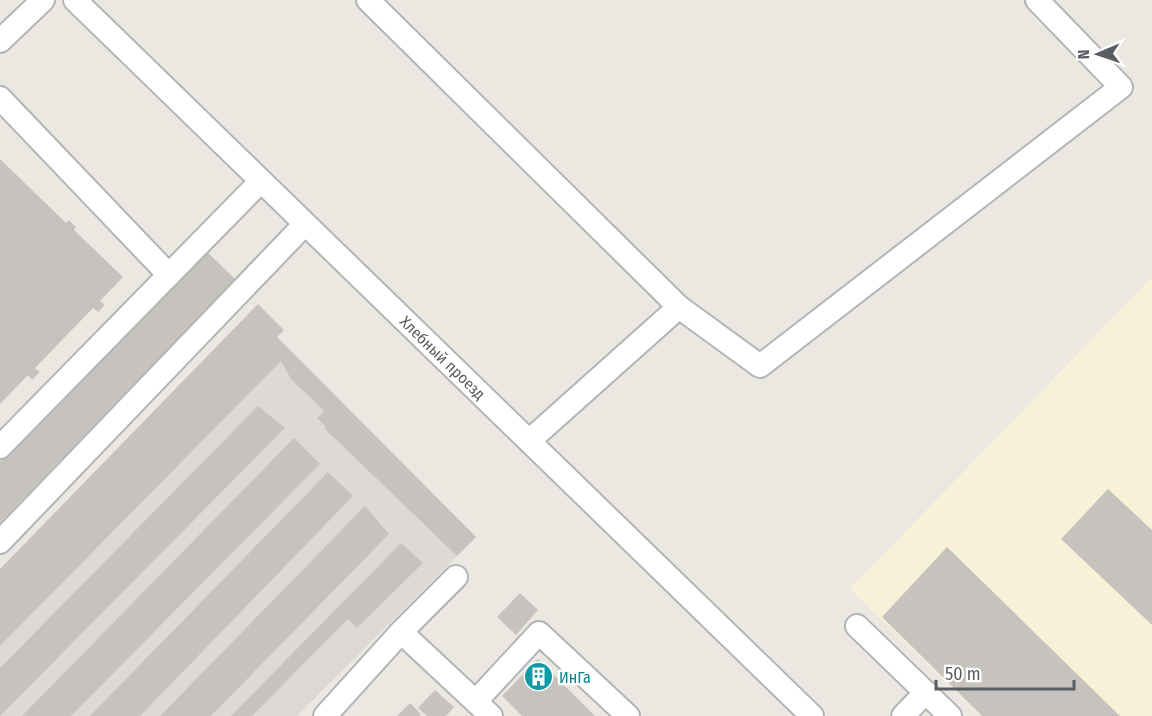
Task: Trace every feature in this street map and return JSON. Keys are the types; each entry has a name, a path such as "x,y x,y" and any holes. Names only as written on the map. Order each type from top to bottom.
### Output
{"street":[{"path":"0,41 43,0"},
{"name":"Хлебный проезд","path":"75,0 812,716"},
{"path":"368,0 679,307 760,366 1121,87 1036,0"},
{"path":"0,98 169,275"},
{"path":"0,447 261,181"},
{"path":"0,542 305,224"},
{"path":"529,441 679,307"},
{"path":"325,716 401,632 456,577"},
{"path":"857,626 950,716"},
{"path":"401,632 484,709 539,633 628,716"},
{"path":"903,716 926,692"}],"shaded area":[{"path":"1152,277 1152,716 981,716 850,589"},
{"path":"277,337 476,537 297,716 0,716 0,621"}],"building":[{"path":"0,159 66,223 69,220 76,227 74,230 123,277 100,301 105,305 98,312 93,308 35,368 40,372 32,380 28,375 0,404"},
{"path":"204,249 235,279 0,523 0,461"},
{"path":"258,304 284,330 277,337 476,537 457,556 324,428 326,427 317,418 324,411 291,379 281,361 0,646 0,569"},
{"path":"258,406 285,428 0,716 0,668"},
{"path":"294,438 320,464 71,716 22,716"},
{"path":"328,472 353,496 140,716 90,716"},
{"path":"1108,489 1152,530 1152,625 1061,539"},
{"path":"365,506 389,534 211,716 160,716"},
{"path":"401,543 423,563 357,628 348,619 252,716 231,716"},
{"path":"947,547 1120,716 982,716 882,617"},
{"path":"520,593 538,610 516,635 497,617"},
{"name":"ИнГа","path":"538,659 595,716 522,716 502,696"},
{"path":"435,690 454,707 446,716 427,716 418,708"},
{"path":"410,703 421,714 419,716 397,716"}],"place":[{"name":"ИнГа","path":"538,677"}]}
